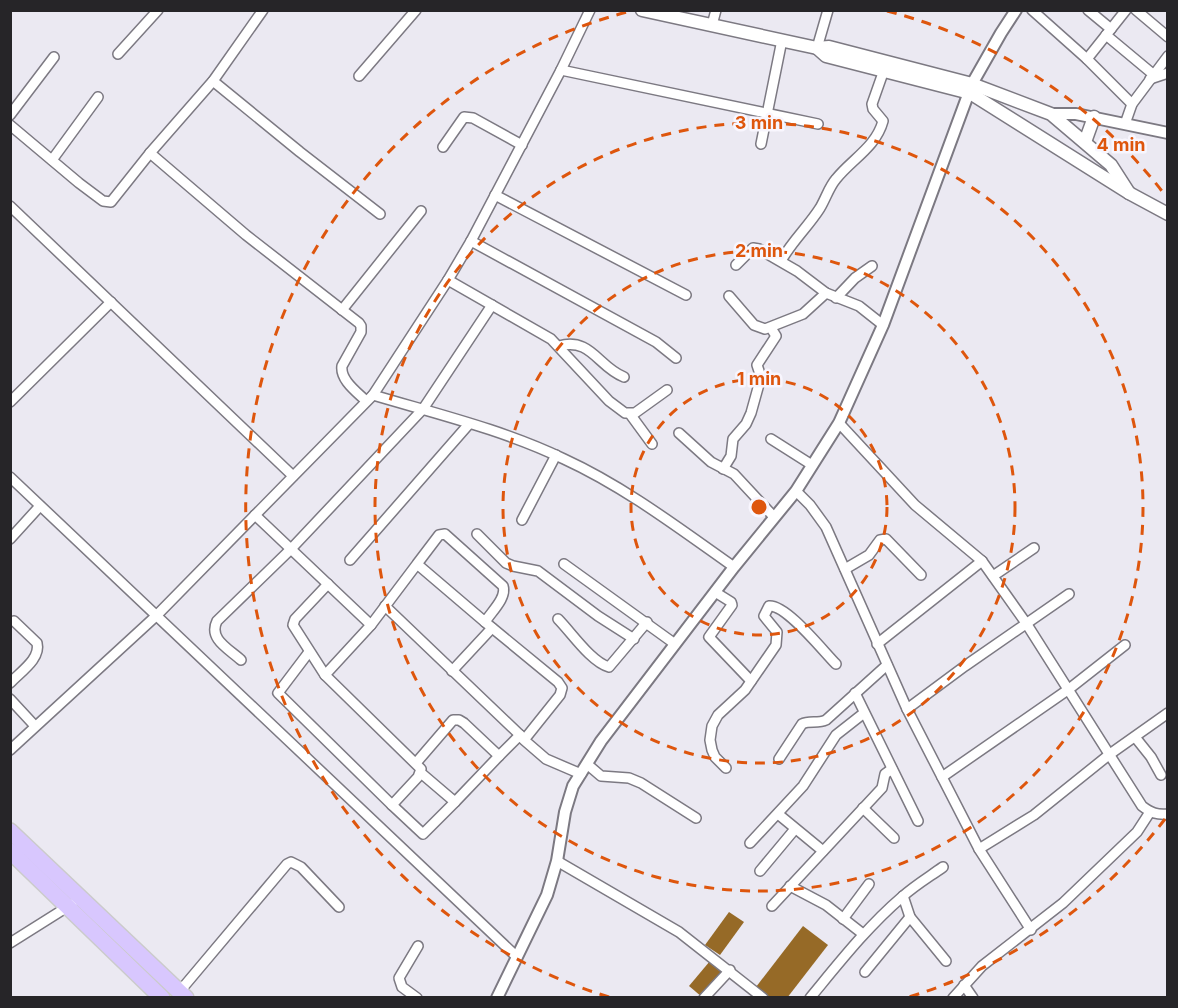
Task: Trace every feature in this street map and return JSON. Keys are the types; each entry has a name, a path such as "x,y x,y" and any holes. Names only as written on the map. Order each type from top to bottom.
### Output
{"highway":[{"path":"10,831 162,998"},
{"path":"10,851 183,994"}],"main road":[{"path":"642,10 817,48 829,47 1010,99 1051,114 1111,165 1129,193"},
{"path":"817,48 826,56 971,88 1056,147 1167,214"},
{"path":"1003,112 1010,99"},
{"path":"1085,142 1094,117"},
{"path":"1056,147 1069,128"}],"street":[{"path":"118,54 158,10"},
{"path":"10,125 103,201 111,202 213,81 263,10"},
{"path":"359,76 416,10"},
{"path":"10,750 156,616 370,398 471,241 590,10"},
{"path":"712,25 716,10"},
{"path":"817,48 828,10"},
{"path":"497,998 547,895 557,861 565,812 573,786 601,741 714,592 796,491 839,423 883,325 971,88 1016,10"},
{"path":"1032,10 1088,59 1132,104"},
{"path":"1088,10 1152,77"},
{"path":"1088,59 1126,10"},
{"path":"1136,10 1167,37"},
{"path":"761,144 782,40"},
{"path":"1125,124 1132,104 1167,56"},
{"path":"10,116 54,57"},
{"path":"561,70 818,124"},
{"path":"781,261 792,241 821,207 834,181 868,148 882,125 883,121 873,109 872,104 884,70"},
{"path":"1152,77 1167,73"},
{"path":"213,81 380,214"},
{"path":"52,160 98,97"},
{"path":"1051,114 1076,114 1167,133"},
{"path":"443,147 464,117 473,118 522,145"},
{"path":"150,153 228,220 362,326 342,366 342,372 345,379 370,398 423,409 530,444 556,455 585,469 669,521 734,567"},
{"path":"495,195 686,296"},
{"path":"10,206 293,476"},
{"path":"342,310 421,211"},
{"path":"471,241 656,342 676,358"},
{"path":"736,265 753,248 759,249 781,261 826,293 852,302 883,325"},
{"path":"836,298 855,278 872,266"},
{"path":"448,280 540,331 559,346 618,410 630,414 635,413 667,390"},
{"path":"729,296 754,325 760,328 771,328 807,312 826,293"},
{"path":"10,402 111,302"},
{"path":"241,660 215,638 214,627 217,621 291,549 423,409 492,305"},
{"path":"723,469 731,456 733,438 746,424 751,413 761,377 757,365 776,336 771,328"},
{"path":"559,346 568,343 584,347 624,377"},
{"path":"630,414 652,444"},
{"path":"839,423 915,505 982,561 1069,689 1142,807 1159,815 1167,814"},
{"path":"350,560 469,424"},
{"path":"679,433 700,453 734,474 774,517"},
{"path":"771,439 813,465"},
{"path":"522,520 556,455"},
{"path":"10,477 517,957"},
{"path":"796,491 818,514 826,527 907,709 979,849 1031,930"},
{"path":"10,538 40,506"},
{"path":"255,515 371,625"},
{"path":"325,675 371,625 439,535 445,534 505,590 488,625 452,672"},
{"path":"477,534 506,563 538,571 598,616 634,639"},
{"path":"845,569 869,555 880,540 886,539 921,575"},
{"path":"993,576 1034,548"},
{"path":"877,644 982,561"},
{"path":"309,652 278,693 423,834 499,756 522,738 560,695 562,688 558,682 417,564"},
{"path":"564,564 675,644"},
{"path":"328,584 293,622 295,629 325,675 416,763 421,773 455,802"},
{"path":"714,592 731,602 732,605 709,637 751,681"},
{"path":"907,709 1069,594"},
{"path":"726,768 712,750 710,741 712,726 718,715 738,698 776,645 777,632 764,616 769,606 772,605 796,622 836,664"},
{"path":"385,606 546,759 581,774"},
{"path":"558,619 589,653 606,667 612,666 647,622"},
{"path":"10,682 36,657 39,647 14,621"},
{"path":"942,777 1069,689 1125,645"},
{"path":"779,759 802,724 826,720 886,665"},
{"path":"855,693 918,821"},
{"path":"10,699 35,726"},
{"path":"750,843 810,777 836,735 864,713"},
{"path":"979,849 1034,815 1110,754 1167,713"},
{"path":"416,763 453,720 464,723 499,756"},
{"path":"1135,737 1151,757 1161,775"},
{"path":"587,764 601,776 629,778 640,783 696,818"},
{"path":"772,906 882,788 885,774 892,769"},
{"path":"392,805 421,773"},
{"path":"864,808 894,838"},
{"path":"953,998 982,966 1063,903 1137,832 1150,812"},
{"path":"778,814 823,851"},
{"path":"760,871 795,829"},
{"path":"557,861 671,926 763,998"},
{"path":"183,994 287,864 291,862 301,867 339,907"},
{"path":"810,998 864,934 903,896 943,867"},
{"path":"843,919 869,884"},
{"path":"790,886 826,905 864,934"},
{"path":"903,896 910,917 946,960"},
{"path":"10,943 74,902"},
{"path":"865,972 910,917"},
{"path":"417,998 402,987 399,978 418,946"},
{"path":"704,998 730,970"},
{"path":"964,985 973,998"}],"building":[{"path":"729,912 744,922 720,955 705,945"},
{"path":"803,926 828,945 787,998 770,998 756,987"},
{"path":"710,961 723,972 702,997 689,986"}]}
